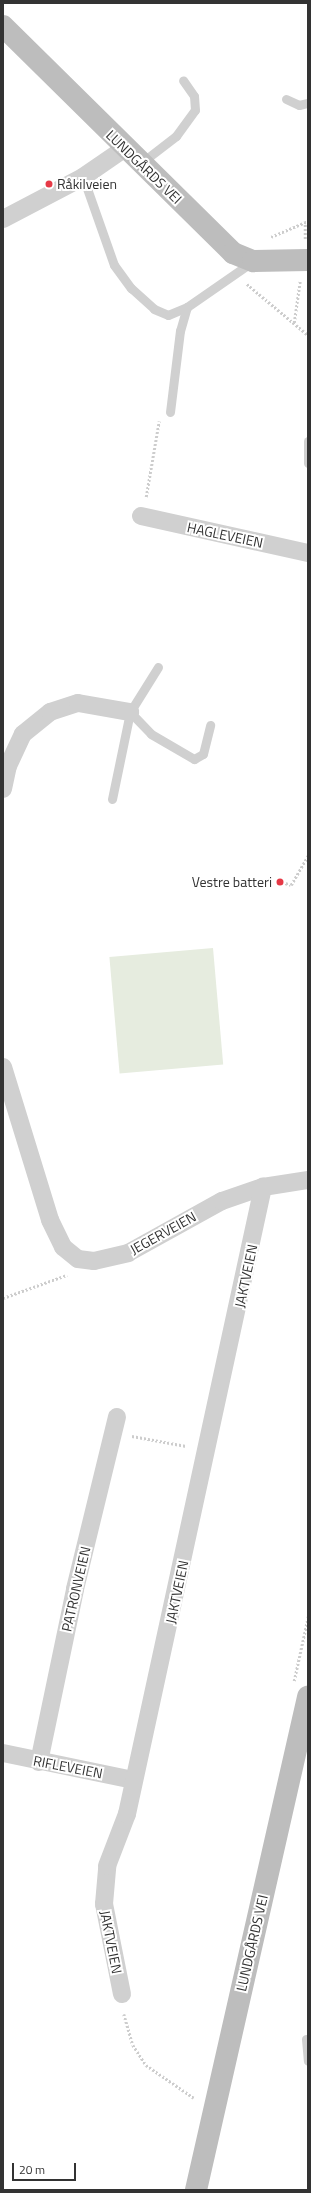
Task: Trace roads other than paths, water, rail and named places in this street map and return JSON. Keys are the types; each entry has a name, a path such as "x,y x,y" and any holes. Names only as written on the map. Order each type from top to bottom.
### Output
{"street":[{"name":"LUNDGÅRDS VEI","path":"3,26 132,156 233,253 253,261 308,260"},
{"path":"3,219 83,177 132,156"},
{"name":"HAGLEVEIEN","path":"141,516 308,553"},
{"path":"3,789 8,766 23,734 50,712 78,703 130,712"},
{"name":"JEGERVEIEN","path":"3,1067 50,1220 63,1247 78,1259 107,1259 140,1248 203,1210 263,1187 308,1180"},
{"name":"JAKTVEIEN","path":"122,1994 106,1924 104,1887 107,1866 127,1814 133,1780 208,1451 263,1187"},
{"name":"PATRONVEIEN","path":"39,1762 75,1589 115,1425"},
{"name":"LUNDGÅRDS VEI","path":"196,2190 308,1697"},
{"name":"RIFLEVEIEN","path":"3,1753 39,1762 133,1780"}],"lane":[{"path":"132,156 176,136 195,110 194,96 183,80"},
{"path":"286,100 299,105 308,103"},
{"path":"83,177 108,253 122,278 154,309 168,315 187,307 253,261"},
{"path":"170,412 180,331 187,307"},
{"path":"308,441 308,463"},
{"path":"112,799 130,712 158,667"},
{"path":"130,712 151,734 194,759 202,754 210,725"},
{"path":"306,2039 308,2061"}],"place":[{"name":"Råkilveien","path":"49,184"},
{"name":"Vestre batteri","path":"280,882"}]}
